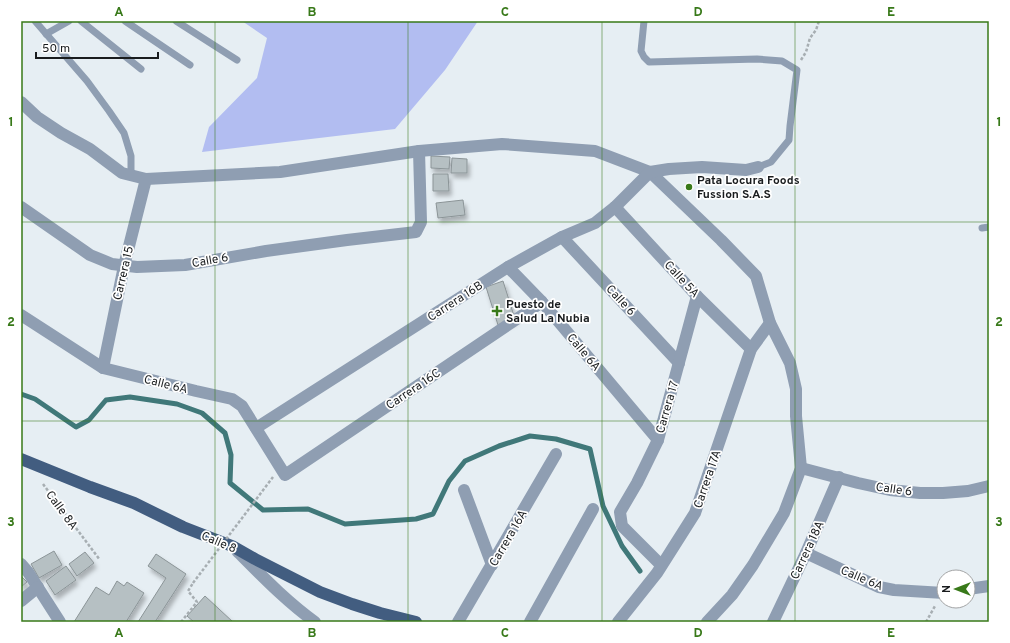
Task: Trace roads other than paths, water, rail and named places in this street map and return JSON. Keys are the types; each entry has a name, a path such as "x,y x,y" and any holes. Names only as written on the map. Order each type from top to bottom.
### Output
{"main road":[{"name":"Calle 8","path":"21,458 90,487 134,503 183,527 232,546 320,592 380,613 416,622"}],"street":[{"path":"21,102 37,117 61,133 90,149 122,173 131,174 146,179 280,172 419,151 502,144 595,151 650,172 756,276 770,322 790,363 796,388 796,416 801,468 784,514 753,565 732,595 707,622"},
{"name":"Calle 6","path":"21,207 90,255 112,264 137,267 185,265 266,251 416,232 421,222 419,151"},
{"path":"650,172 702,167 746,170 758,167"},
{"name":"Carrera 16B","path":"256,428 508,267 562,237 595,222 615,206 650,172"},
{"name":"Carrera 15","path":"103,368 124,266 146,179"},
{"name":"Calle 5A","path":"615,206 697,296 751,349"},
{"name":"Calle 6","path":"562,237 679,363"},
{"name":"Calle 6A","path":"508,267 542,302 658,440"},
{"name":"Carrera 17","path":"659,569 622,526 620,512 637,483 658,440 697,296"},
{"name":"Carrera 16C","path":"279,476 542,302"},
{"name":"Calle 6A","path":"21,316 103,368 232,399 242,406 256,428 279,476"},
{"name":"Carrera 17A","path":"618,622 659,569 695,514 751,349 770,322"},
{"name":"Carrera 16A","path":"458,622 556,454"},
{"name":"Calle 6","path":"801,468 890,490 920,493 968,491 989,486"},
{"name":"Carrera 18A","path":"773,622 806,553 839,477"},
{"path":"464,490 492,564"},
{"path":"530,622 593,509"},
{"path":"232,546 278,591 315,622"},
{"name":"Calle 6A","path":"806,553 879,587 894,590 936,593"},
{"path":"21,564 28,572 60,622"},
{"path":"976,587 989,586"},
{"path":"21,601 38,587"}],"lane":[{"path":"35,21 87,81 124,133 131,156 131,174"},
{"path":"46,34 69,21"},
{"path":"81,21 141,68"},
{"path":"125,21 190,65"},
{"path":"176,21 237,60"},
{"path":"644,21 641,51 649,62 764,60 782,61 797,70 789,140 771,162 758,167"}],"waterway":[{"path":"21,394 35,399 76,427 89,420 106,400 130,397 177,404 202,413 225,433 231,455 230,483 263,510 308,509 345,524 416,519 433,514 449,481 465,461 499,446 530,436 556,439 590,449 603,506 622,546 640,571"}],"place":[{"name":"Pata Locura Foods Fussion S.A.S","path":"689,187"},
{"name":"Puesto de Salud La Nubia","path":"497,311"}]}
